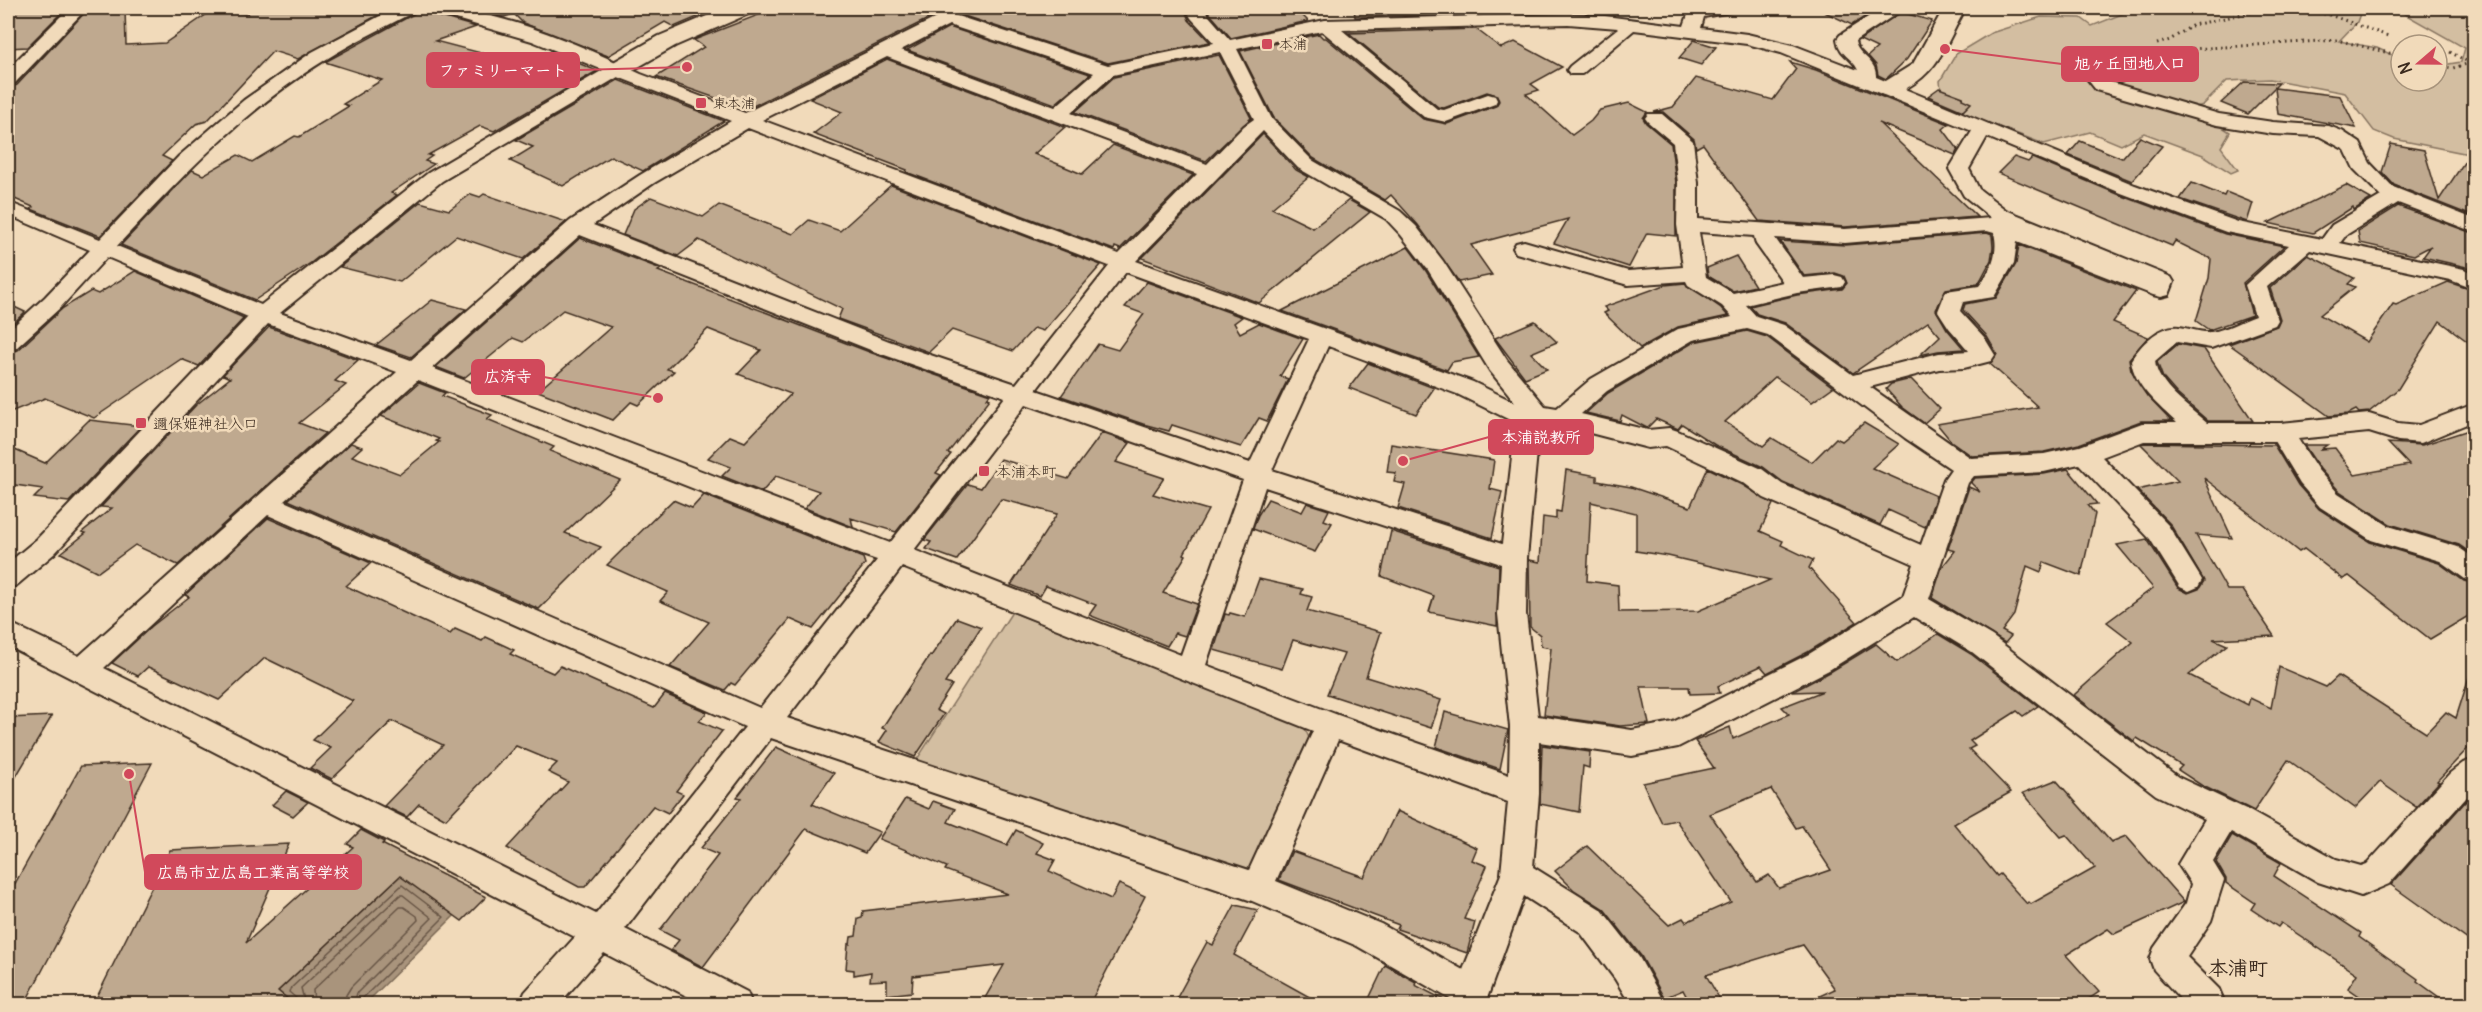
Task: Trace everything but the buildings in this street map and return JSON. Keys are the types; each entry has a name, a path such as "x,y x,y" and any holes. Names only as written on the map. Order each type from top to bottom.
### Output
{"street":[{"path":"8,79 78,8"},
{"path":"8,344 53,302 186,160 250,104 318,56 407,8"},
{"path":"438,8 481,18 605,63 634,78 1122,263 1531,414 1560,417 1648,439 1669,437 1753,476 1773,491 1928,559"},
{"path":"481,18 504,8"},
{"path":"8,578 46,546 264,314 435,177 618,69 668,42 743,8"},
{"path":"265,503 767,724 1257,888 1369,935 1470,999 1517,874 1524,794 1525,727 1512,614 1514,558 1531,414 1455,296 1405,227 1393,215 1305,164 1264,121 1226,46 1194,8"},
{"path":"1691,32 1696,12 1724,8"},
{"path":"1866,80 1869,74 1867,66 1846,48 1846,39 1893,8"},
{"path":"1889,89 1922,68 1952,15 1951,8"},
{"path":"81,671 265,503 578,226 647,179 747,120 885,50 940,13 1107,71"},
{"path":"1058,115 1107,71 1324,25 1568,13 1629,24 1747,39 1787,50 1889,89 2128,189 2233,227 2456,274 2475,282"},
{"path":"1576,70 1625,31 1629,24"},
{"path":"1324,25 1431,113 1446,116 1488,100"},
{"path":"885,50 1211,172"},
{"path":"2121,57 2096,68 2094,75 2096,82 2162,105 2217,118 2273,128 2305,128 2335,135 2353,147 2361,165 2386,191 2475,225"},
{"path":"1655,118 1683,141 1688,183 1687,225 1695,280 1730,301 1748,321"},
{"path":"537,1005 602,934 1122,263 1251,130 1264,121"},
{"path":"1687,225 1845,236 1989,224 2161,290 2163,282 1999,213 1971,192 1959,169 1983,128"},
{"path":"2202,433 2158,391 2144,370 2143,360 2151,350 2165,338 2175,334 2211,340 2267,320 2256,285 2396,196"},
{"path":"8,208 264,314 871,548 919,562 1330,725 1524,794"},
{"path":"578,226 881,346 1257,475 1514,558"},
{"path":"1761,230 1767,244 1797,286"},
{"path":"1851,384 1939,362 1964,360 1983,355 1980,346 1955,323 1949,310 1954,296 1986,292 2001,272 2008,242 2004,230"},
{"path":"1524,248 1628,278 1695,273"},
{"path":"1730,301 1797,286 1834,282"},
{"path":"1560,417 1599,385 1686,334 1748,321 1776,330 1914,432 1967,467 2044,463 2084,454 2142,432 2281,432 2369,423 2398,432 2421,434 2475,412"},
{"path":"1190,671 1257,475 1321,337"},
{"path":"2281,432 2309,477 2329,500 2380,533 2449,554 2475,572"},
{"path":"2084,454 2159,532 2189,580"},
{"path":"1525,727 1632,743 1678,734 1819,662 1914,603 1957,479 1967,467"},
{"path":"1914,603 1982,644 2167,786 2225,814 2329,872 2361,881 2378,874 2461,782 2475,772"},
{"path":"8,633 602,934 735,1005"},
{"path":"1257,888 1330,725"},
{"path":"2202,1005 2207,1001 2166,959 2200,910 2208,880 2194,864 2225,814"},
{"path":"1517,874 1591,921 1627,968 1648,1005"}],"path":[{"path":"2157,44 2170,40 2193,25 2270,8"},
{"path":"2291,8 2330,15 2388,36"},
{"path":"2121,57 2134,60 2192,49 2337,40 2389,53"},
{"path":"2450,52 2472,62"},
{"path":"2449,68 2472,62"}],"shaded area":[{"path":"2137,8 2362,8 2357,22 2339,41 2377,48 2389,54 2389,93 2449,93 2449,64 2461,62 2465,48 2449,39 2449,33 2438,33 2394,8 2474,8 2474,155 2394,139 2374,131 2345,93 2270,79 2227,81 2203,105 2193,108 2230,132 2221,147 2238,170 2231,173 2203,155 2144,133 2121,145 2090,132 2044,144 1962,113 1942,98 1940,81 1956,54 1991,33 2041,17 2081,18 2092,26"},
{"path":"1012,612 1304,727 1311,742 1253,866 1237,873 914,764"}],"water":[{"path":"400,876 455,915 365,1004 295,1004 278,991"}],"place":[{"name":"本浦","path":"1267,44"},
{"name":"旭ヶ丘団地入口","path":"1945,49"},
{"name":"ファミリーマート","path":"687,67"},
{"name":"東本浦","path":"701,103"},
{"name":"広済寺","path":"658,398"},
{"name":"邇保姫神社入口","path":"141,423"},
{"name":"本浦説教所","path":"1403,461"},
{"name":"本浦本町","path":"984,471"},
{"name":"広島市立広島工業高等学校","path":"129,774"}],"district":[{"name":"本浦町","path":"2238,967"}]}
